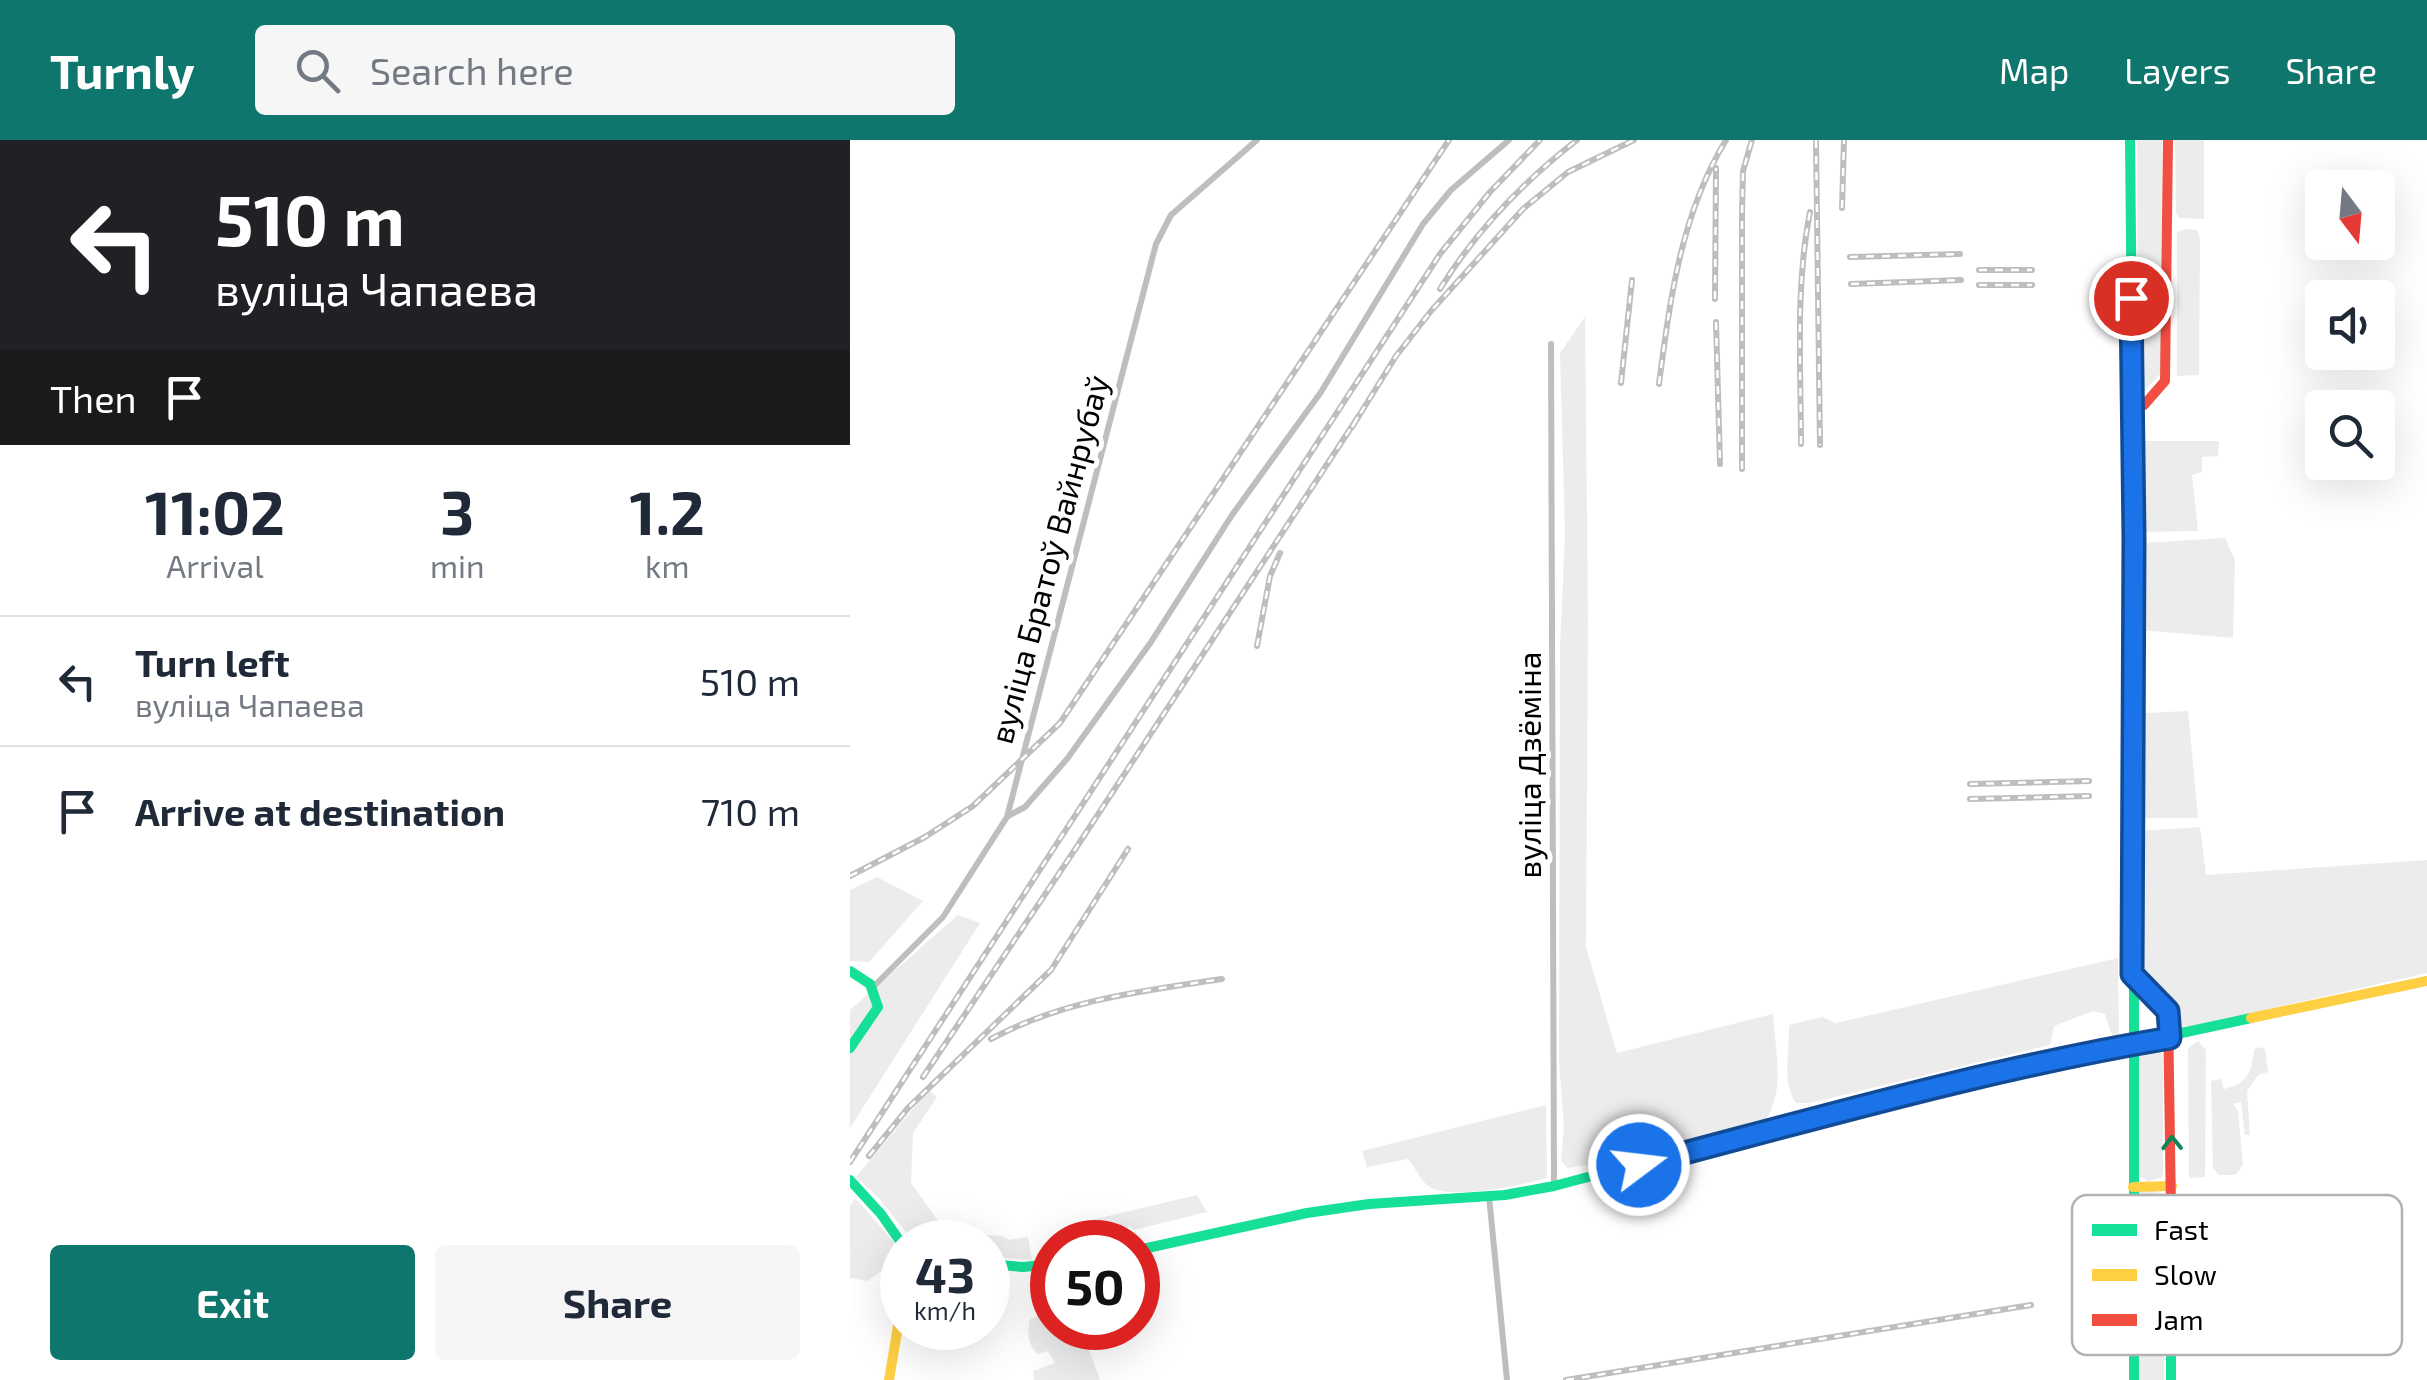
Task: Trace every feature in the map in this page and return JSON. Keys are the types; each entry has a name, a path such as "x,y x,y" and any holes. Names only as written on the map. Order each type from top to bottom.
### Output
{"main road":[{"path":"2130,140 2134,1195"},
{"path":"2132,411 2166,381 2168,140"},
{"path":"850,971 873,987 878,1007 850,1048"},
{"path":"2132,974 2168,1011 2172,1195"},
{"path":"1160,1245 1283,1217 1369,1204 1489,1196 1554,1186 1780,1126 2132,1044 2427,982"},
{"path":"850,1180 886,1220"},
{"path":"2134,1187 2172,1186"},
{"path":"889,1380 894,1350"},
{"path":"2171,1355 2171,1380"}],"street":[{"name":"вуліца Братоў Вайнрубаў","path":"873,987 943,917 1006,817 1156,244 1171,215 1257,140"},
{"path":"1006,817 1026,807 1067,759 1152,642 1232,515 1321,392 1422,224 1452,190 1509,140"},
{"name":"вуліца Дзёміна","path":"1551,344 1554,1186"},
{"path":"1489,1196 1507,1380"}],"shaded area":[{"path":"2137,140 2162,140 2161,373 2141,395 2138,393"},
{"path":"2175,140 2204,140 2204,219 2179,218 2176,213"},
{"path":"2197,230 2200,239 2199,375 2177,376 2177,232"},
{"path":"1585,317 1586,947 1617,1053 1773,1014 1778,1069 1775,1096 1765,1121 1568,1168 1561,1161 1564,1127 1559,1060 1560,649 1565,533 1560,353"},
{"path":"2141,441 2219,441 2218,456 2202,457 2202,472 2192,475 2198,531 2140,532"},
{"path":"2225,538 2235,560 2233,638 2139,630 2142,543"},
{"path":"2188,711 2198,818 2143,818 2140,718 2145,713"},
{"path":"2200,827 2206,875 2427,860 2427,973 2180,1029 2176,1010 2139,972 2139,831"},
{"path":"877,877 923,901 869,962 850,961 850,890"},
{"path":"958,915 980,923 850,1128 850,1010"},
{"path":"2118,958 2119,1036 2112,1036 2105,1014 2093,1011 2054,1026 2050,1045 1810,1103 1796,1103 1791,1094 1787,1076 1789,1025 1822,1017 1836,1023"},
{"path":"2198,1041 2206,1050 2205,1177 2189,1178 2188,1048"},
{"path":"2152,1047 2161,1051 2163,1058 2163,1174 2148,1181 2138,1176 2137,1054 2140,1049"},
{"path":"2258,1047 2265,1049 2268,1072 2258,1075 2247,1091 2250,1135 2245,1135 2241,1102 2233,1104 2238,1111 2243,1165 2235,1175 2219,1175 2213,1168 2211,1081 2221,1079 2224,1089 2238,1084 2250,1071"},
{"path":"929,1090 937,1097 913,1133 911,1183 937,1220 896,1220 856,1177"},
{"path":"1546,1105 1547,1178 1536,1181 1467,1192 1437,1190 1424,1182 1408,1159 1367,1167 1362,1151"},
{"path":"2154,1189 2162,1195 2137,1195 2139,1191"},
{"path":"1197,1195 1207,1212 1160,1224 1160,1220 1091,1220"},
{"path":"855,1198 880,1226 880,1272 868,1281 850,1278 850,1206"},
{"path":"1028,1237 1030,1260 1010,1258 1010,1240"},
{"path":"1034,1350 1089,1350 1100,1380 1034,1380 1033,1371 1055,1363 1048,1351 1038,1354"},
{"path":"2138,1355 2164,1355 2164,1380 2138,1380"}],"railway":[{"path":"850,876 925,837 973,806 1060,723 1449,140"},
{"path":"850,1162 1440,254 1490,192 1540,140"},
{"path":"1440,289 1502,208 1577,140"},
{"path":"1352,427 1396,356 1431,311 1523,209 1568,172 1634,140"},
{"path":"1659,384 1673,289 1688,227 1726,140"},
{"path":"1742,469 1743,171 1752,140"},
{"path":"1816,140 1820,445"},
{"path":"1842,208 1844,140"},
{"path":"1715,299 1716,168"},
{"path":"1801,444 1801,299 1810,212"},
{"path":"1850,257 1960,254"},
{"path":"1979,270 2032,270"},
{"path":"1621,383 1632,280"},
{"path":"1851,284 1961,280"},
{"path":"1979,285 2032,285"},
{"path":"1716,322 1720,464"},
{"path":"923,1077 1358,417"},
{"path":"1257,646 1270,576 1280,553"},
{"path":"1970,784 2089,781"},
{"path":"1970,799 2089,796"},
{"path":"869,1156 908,1108 1051,970 1128,849"},
{"path":"991,1039 1075,1006 1222,979"},
{"path":"1566,1380 2031,1305"}],"traffic: fast":[{"path":"2130,140 2134,1195"},
{"path":"850,971 870,984 878,1007 850,1048"},
{"path":"1160,1245 1307,1213 1369,1204 1505,1195 1554,1186 1762,1131 2251,1018"},
{"path":"850,1180 885,1220"},
{"path":"1010,1266 1030,1266"},
{"path":"2134,1355 2134,1380"},
{"path":"2171,1355 2171,1380"}],"traffic: slow":[{"path":"2251,1018 2427,981"},
{"path":"2133,1187 2172,1186"},
{"path":"889,1380 894,1350"}],"traffic: jam":[{"path":"2132,411 2144,405 2165,381 2168,140"},
{"path":"2132,974 2168,1011 2171,1195"}],"route":[{"path":"1639,1165 1816,1117 2084,1054 2170,1038 2168,1011 2132,974 2131,298"}]}
